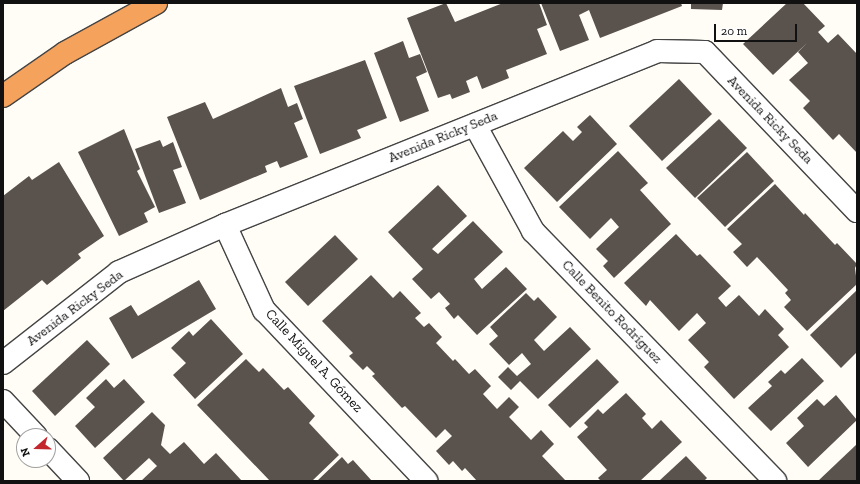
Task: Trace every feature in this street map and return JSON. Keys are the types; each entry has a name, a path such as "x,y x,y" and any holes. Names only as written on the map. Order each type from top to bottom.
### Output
{"highway":[{"path":"3,96 65,53 156,3"}],"street":[{"name":"Avenida Ricky Seda","path":"3,362 119,272 225,225 657,51 704,52 857,211"},
{"name":"Calle Benito Rodríguez","path":"475,125 533,231 775,481"},
{"name":"Calle Miguel A. Gómez","path":"225,225 264,310 426,481"},
{"path":"3,401 28,428"},
{"path":"56,458 78,481"}],"building":[{"path":"446,3 455,22 503,3 539,3 547,25 537,29 547,54 506,70 509,78 482,89 477,76 466,81 470,92 452,99 450,94 438,98 407,18"},
{"path":"541,3 681,3 682,6 600,38 589,10 579,15 589,40 560,51"},
{"path":"691,3 723,3 722,10 691,9"},
{"path":"787,3 803,3 825,26 818,32 828,43 838,34 857,54 857,153 839,134 833,140 803,108 810,101 789,80 808,63 798,52 807,43 773,75 743,44"},
{"path":"403,41 409,58 420,54 427,72 416,77 429,111 400,122 374,53"},
{"path":"365,60 387,118 357,130 361,138 320,154 294,86"},
{"path":"679,79 712,114 662,161 629,126"},
{"path":"281,88 288,107 297,103 303,119 294,123 308,157 280,168 277,161 265,166 267,172 200,200 167,117 205,102 213,119"},
{"path":"590,115 617,144 557,202 524,168 563,131 573,141 582,132 577,127"},
{"path":"719,119 747,148 695,198 666,168"},
{"path":"124,129 140,169 137,171 155,207 144,213 148,222 119,236 78,152"},
{"path":"160,140 163,147 173,142 182,167 173,170 186,203 159,213 135,149"},
{"path":"618,151 648,183 640,190 671,224 614,278 603,266 608,261 596,249 619,227 611,218 590,239 559,207"},
{"path":"747,152 774,181 725,227 697,198"},
{"path":"59,162 104,236 78,254 81,258 47,285 42,280 3,311 3,196 29,176 32,180"},
{"path":"775,184 804,215 805,213 835,245 837,243 857,264 855,268 857,284 807,331 784,307 791,300 785,293 788,290 757,257 747,267 733,252 742,244 727,229"},
{"path":"438,185 467,216 432,249 438,254 473,221 503,252 474,279 482,289 506,267 527,289 477,335 458,315 454,319 445,308 450,304 439,292 431,299 412,279 423,269 388,232"},
{"path":"676,234 697,256 700,254 731,286 718,298 726,307 739,295 759,316 765,309 784,329 778,335 789,347 734,399 704,367 709,362 688,340 706,323 697,313 679,331 650,300 646,306 624,283"},
{"path":"335,235 358,259 308,306 285,282"},
{"path":"371,275 393,298 400,291 421,313 415,318 424,327 429,323 442,337 436,343 453,361 455,359 469,374 475,369 491,386 483,394 497,409 509,397 519,407 509,417 531,440 541,430 554,444 542,456 566,481 477,481 465,468 462,471 453,461 449,465 436,451 452,436 445,429 436,438 405,406 402,408 372,376 375,374 367,366 363,370 349,356 353,353 322,321"},
{"path":"199,280 216,309 132,359 109,318 131,305 138,316"},
{"path":"857,290 857,352 841,368 810,335"},
{"path":"526,293 534,301 538,297 557,317 534,340 544,351 570,327 591,349 538,399 520,381 511,390 498,377 508,367 517,376 531,364 522,353 509,365 489,344 498,336 490,327"},
{"path":"211,319 243,354 195,399 173,375 186,363 171,348 189,331 193,336"},
{"path":"87,340 110,364 55,416 32,391"},
{"path":"802,358 824,381 771,431 748,408 772,386 768,382 781,370 785,374"},
{"path":"246,359 259,372 263,368 284,390 288,387 315,416 309,423 339,455 312,481 270,481 197,405"},
{"path":"597,359 619,382 570,428 548,405"},
{"path":"106,379 114,388 124,379 145,402 95,448 75,426 95,407 86,398"},
{"path":"626,393 646,414 642,418 652,429 661,420 682,442 640,481 601,481 598,478 607,470 577,437 588,427 584,423 598,409 603,414"},
{"path":"836,395 857,420 808,467 786,443 804,426 797,418 817,399 824,406"},
{"path":"152,412 165,425 161,445 170,454 184,442 204,464 216,453 242,481 141,481 157,466 149,458 124,481 103,458"},
{"path":"857,444 857,481 818,481"},
{"path":"686,456 707,478 704,481 659,481"},
{"path":"342,457 348,464 353,460 372,481 317,481"}]}
